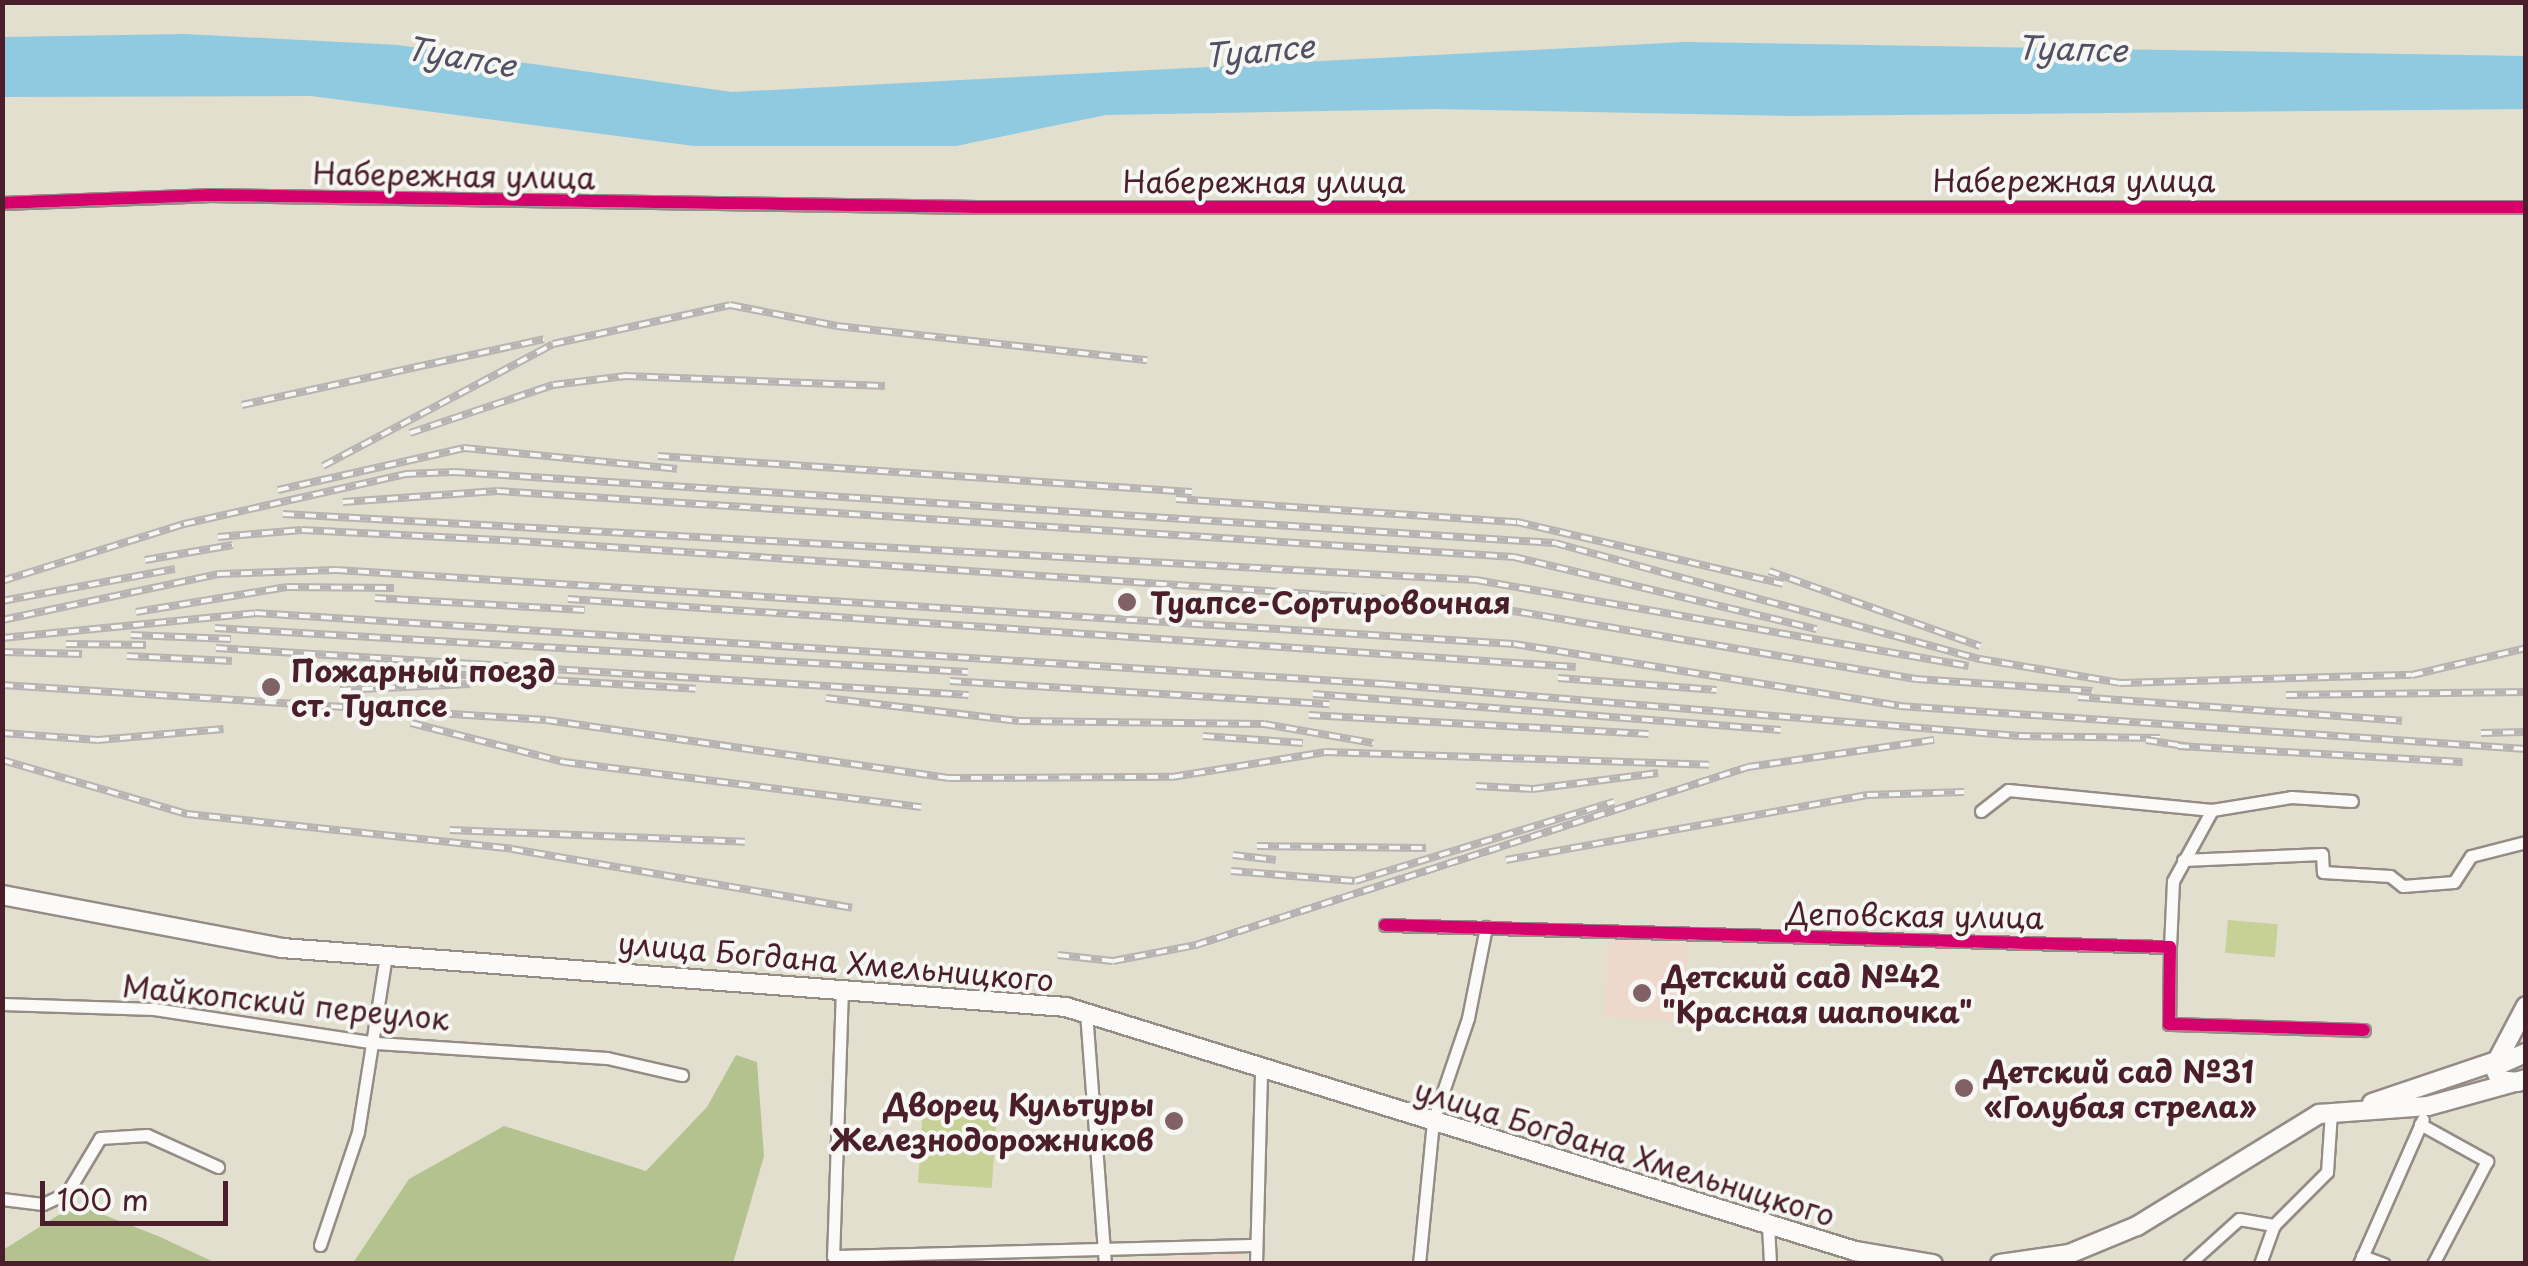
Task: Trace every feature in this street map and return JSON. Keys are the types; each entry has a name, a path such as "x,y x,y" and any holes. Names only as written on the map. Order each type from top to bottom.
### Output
{"main road":[{"name":"улица Богдана Хмельницкого","path":"2,895 180,933 386,954 842,988 1086,1012 1261,1070 1768,1225 1933,1264"},
{"path":"2522,1079 2500,1080 2498,1060 2526,1006"},
{"path":"2000,1264 2069,1254 2137,1226 2331,1111 2367,1105 2526,1052"},
{"path":"2367,1105 2428,1106 2522,1079"}],"street":[{"name":"Набережная улица","path":"2,203 208,195 977,207 2526,207"},
{"path":"1981,812 2008,790 2212,810 2291,797 2352,801"},
{"path":"2212,810 2172,881 2169,1024 2364,1030"},
{"path":"2184,860 2322,854 2323,872 2390,876 2403,886 2454,882 2470,856 2526,842"},
{"name":"Деповская улица","path":"1385,925 2170,947"},
{"path":"1419,1264 1432,1121 1468,1018 1486,927"},
{"path":"320,1245 376,1042 386,954"},
{"path":"842,988 833,1256 954,1261 1104,1257 1255,1245"},
{"name":"Майкопский переулок","path":"2,1004 154,1009 376,1042 607,1058 682,1075"},
{"path":"1086,1012 1104,1257"},
{"path":"1256,1264 1261,1070"},
{"path":"2384,1264 2360,1260 2428,1106"},
{"path":"2260,1264 2274,1225 2326,1172 2331,1111"},
{"path":"2420,1124 2487,1161 2433,1264"},
{"path":"2,1199 43,1204 66,1193 100,1138 147,1134 218,1167"},
{"path":"2189,1264 2239,1219 2274,1225"},
{"path":"1768,1225 1770,1264"}],"shaded area":[{"name":"Детский сад №42 \"Красная шапочка\"","path":"1609,941 1688,945 1684,1021 1605,1017"},
{"path":"1242,1253 1242,1263 1115,1263 1115,1261"}],"green space":[{"path":"2228,920 2278,924 2275,957 2225,953"},
{"path":"736,1055 757,1062 764,1156 733,1263 353,1263 409,1179 504,1126 646,1171 707,1107"},
{"path":"923,1110 997,1115 992,1188 918,1183"},
{"path":"76,1204 216,1263 3,1263 3,1250"}],"water":[{"name":"Туапсе","path":"185,34 398,45 732,92 1685,42 2525,56 2526,109 1791,116 1434,109 1106,115 956,146 694,146 311,96 3,97 3,37"}],"railway":[{"path":"323,466 553,344 730,305 837,326 1147,360"},
{"path":"242,405 544,339"},
{"path":"410,433 553,385 625,376 885,386"},
{"path":"278,490 464,448 677,469"},
{"path":"658,456 1192,492"},
{"path":"2,581 184,524 405,474 454,472 1555,543 1980,659 2120,683 2412,675 2526,648"},
{"path":"343,502 498,491 1514,557 1817,629"},
{"path":"1176,499 1517,522 1783,584"},
{"path":"283,514 1476,580 1969,666"},
{"path":"218,537 302,530 519,541 1478,605 1916,679 2093,691"},
{"path":"145,560 233,545"},
{"path":"2,601 175,569"},
{"path":"2,620 219,574 336,570 1514,644 1899,706 2526,749"},
{"path":"1769,571 1980,646"},
{"path":"136,612 287,587 394,588"},
{"path":"375,598 585,610"},
{"path":"568,599 1576,667"},
{"path":"2,638 255,613 1384,684 2019,736 2160,738"},
{"path":"215,628 968,672"},
{"path":"131,635 231,639"},
{"path":"66,644 146,645"},
{"path":"216,648 969,695"},
{"path":"2,652 82,654"},
{"path":"127,656 232,661"},
{"path":"447,674 696,689"},
{"path":"1558,678 1717,690"},
{"path":"950,681 1329,704"},
{"path":"340,690 470,684"},
{"path":"2,685 546,720 949,778 1172,777 1326,752 1709,765"},
{"path":"2286,695 2526,692"},
{"path":"1313,694 1781,730"},
{"path":"2078,697 2402,721"},
{"path":"826,698 1019,721 1264,724 1373,743"},
{"path":"1309,715 1648,734"},
{"path":"411,723 564,762 921,807"},
{"path":"2,733 98,740 224,729"},
{"path":"2481,733 2526,732"},
{"path":"1203,736 1303,743"},
{"path":"1058,955 1113,961 1196,945 1748,767 1934,740"},
{"path":"2146,740 2190,747"},
{"path":"2178,746 2463,762"},
{"path":"2,760 187,814 512,849 852,908"},
{"path":"1476,786 1533,789 1658,773"},
{"path":"1506,860 1867,795 1964,792"},
{"path":"1231,871 1355,881 1614,802"},
{"path":"450,830 745,842"},
{"path":"1257,846 1426,848"},
{"path":"1233,855 1276,860"}],"cycle path":[{"path":"2,203 207,195 977,207 2526,207"},
{"path":"1385,925 2170,947 2169,1024 2364,1030"}],"place":[{"name":"Туапсе-Сортировочная","path":"1127,602"},
{"name":"Пожарный поезд ст. Туапсе","path":"271,687"},
{"name":"Детский сад №42 \"Красная шапочка\"","path":"1642,993"},
{"name":"Детский сад №31 «Голубая стрела»","path":"1964,1088"},
{"name":"Дворец Культуры Железнодорожников","path":"1174,1121"}]}
